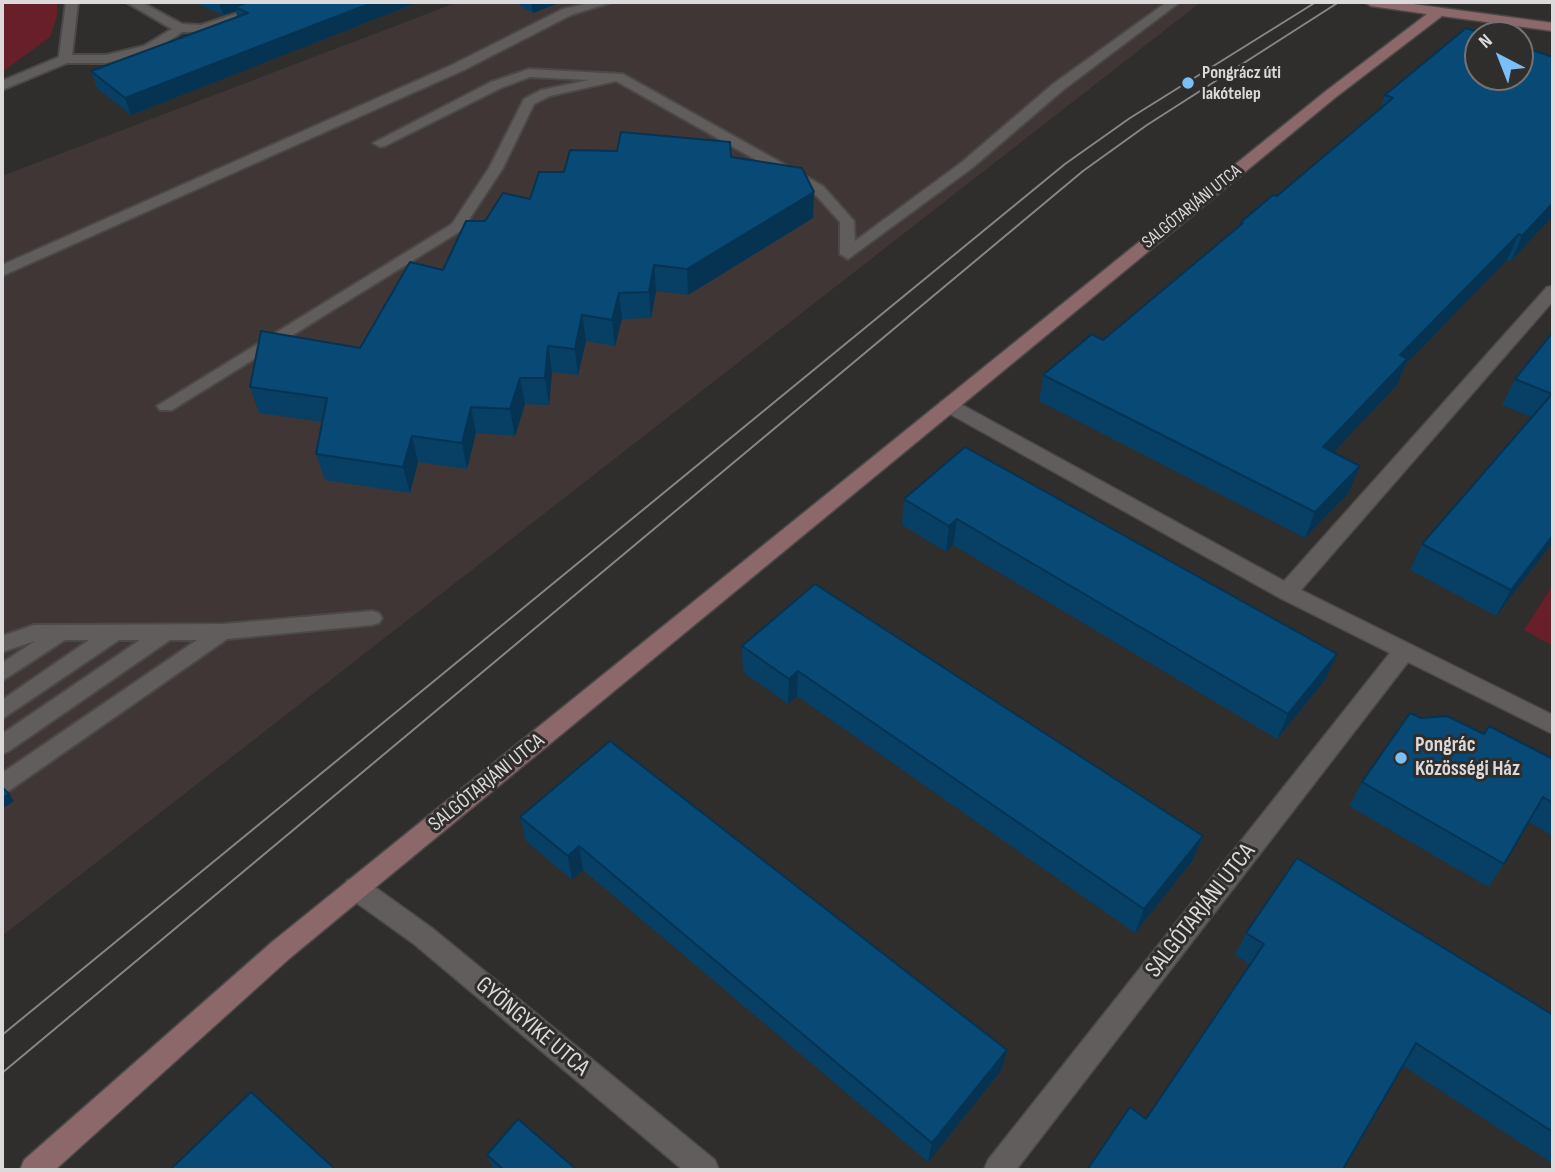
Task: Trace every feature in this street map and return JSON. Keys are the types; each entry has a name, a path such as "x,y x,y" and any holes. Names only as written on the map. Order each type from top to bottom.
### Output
{"street":[{"path":"1371,2 1553,27"},
{"name":"SALGÓTARJÁNI UTCA","path":"34,1170 281,950 356,888 1331,94 1438,12"},
{"path":"1287,592 1553,291"},
{"path":"948,405 1287,592 1553,725"},
{"name":"SALGÓTARJÁNI UTCA","path":"998,1170 1403,652"},
{"name":"GYÖNGYIKE UTCA","path":"356,888 423,936 705,1170"}],"lane":[{"path":"65,59 72,2"},
{"path":"132,2 179,28 202,29 283,2"},
{"path":"380,143 582,5 606,2"},
{"path":"2,271 478,76 529,73 618,77 818,189 847,221 848,254 967,165 1058,87 1174,2"},
{"path":"2,86 65,59 106,59 148,49 173,35 179,28"},
{"path":"166,406 457,227 496,168 529,102 546,93 618,77"},
{"path":"2,644 34,634 223,632 372,618"},
{"path":"2,784 223,632"},
{"path":"2,745 165,633"},
{"path":"2,673 60,634"},
{"path":"2,711 113,634"}],"shaded area":[{"path":"2,2 57,2 57,16 50,37 2,72"},
{"path":"458,2 1201,2 2,936 2,176"},
{"path":"1553,585 1553,646 1524,630"}],"building":[{"path":"248,2 374,2 125,98 91,71 248,13 235,7"},
{"path":"1464,30 1464,91 1534,91 1534,51 1553,57 1553,203 1400,355 1407,359 1323,447 1360,466 1315,512 1043,375 1092,334 1103,340 1273,195 1277,196 1393,98 1385,95"},
{"path":"621,132 730,142 731,157 802,168 814,192 687,269 654,265 649,292 619,293 612,320 582,315 575,349 548,346 545,378 520,378 510,409 471,407 462,443 412,436 403,467 316,454 327,398 250,387 261,331 360,348 410,262 443,270 466,221 485,221 503,193 530,199 539,172 564,172 570,150 617,151"},
{"path":"1553,332 1553,535 1511,590 1422,544 1552,394 1515,379"},
{"path":"965,447 1337,654 1288,714 957,519 949,526 904,499"},
{"path":"815,584 1203,836 1144,909 798,671 789,679 742,646"},
{"path":"1410,713 1421,718 1447,716 1484,734 1489,726 1553,759 1553,803 1543,797 1504,864 1362,782"},
{"path":"610,741 1007,1050 932,1143 579,846 568,856 520,817"},
{"path":"2,787 9,794 2,798"},
{"path":"1297,858 1553,1015 1553,1132 1416,1043 1343,1169 1345,1170 1087,1170 1130,1107 1146,1119 1264,944 1246,933"},
{"path":"251,1092 336,1170 170,1170"},
{"path":"518,1119 577,1170 504,1170 487,1155"}],"tram line":[{"path":"2,1035 1065,164 1130,118 1316,2"},
{"path":"2,1073 1083,171 1147,125 1339,2"}],"place":[{"name":"Pongrácz úti lakótelep","path":"1188,83"},
{"name":"Pongrác Közösségi Ház","path":"1401,758"}]}
